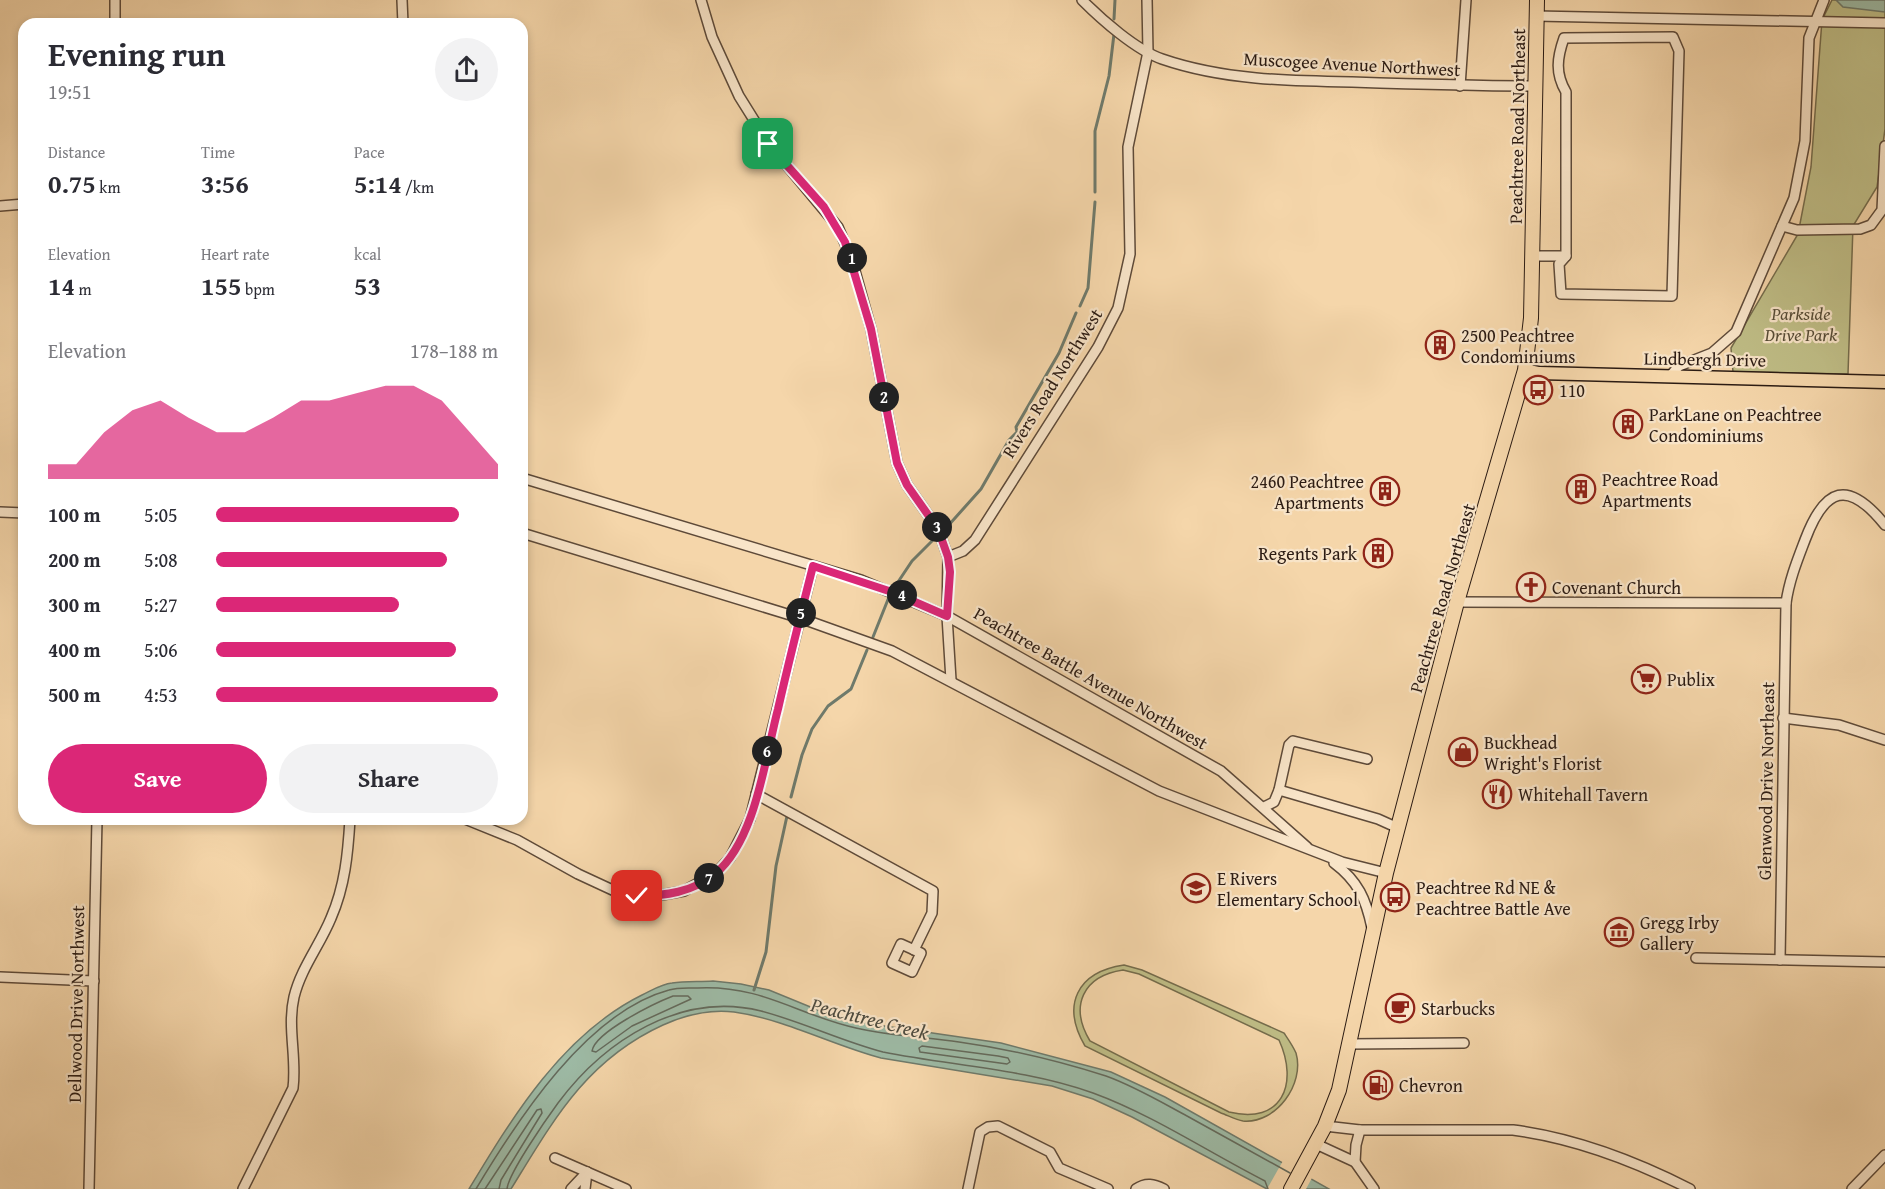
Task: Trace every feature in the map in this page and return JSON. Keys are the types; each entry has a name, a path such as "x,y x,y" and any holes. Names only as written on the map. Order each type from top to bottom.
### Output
{"highway":[{"name":"Peachtree Road Northeast","path":"1291,1189 1325,1126 1339,1090 1386,873 1457,602 1525,370 1530,334 1537,0"}],"main road":[{"name":"Lindbergh Drive","path":"1525,370 1539,373 1885,382"}],"street":[{"path":"115,0 115,18"},
{"path":"402,0 403,18"},
{"path":"701,0 712,37 739,96 768,144 824,207 845,242 871,329 897,463 907,485 938,529 948,557 950,572 947,616 951,680"},
{"name":"Muscogee Avenue Northwest","path":"1082,0 1097,15 1148,52 1199,69 1265,80 1534,86"},
{"name":"Rivers Road Northwest","path":"948,557 963,551 975,540 1098,347 1118,308 1126,282 1130,254 1128,147 1148,52 1147,0"},
{"path":"1460,86 1466,0"},
{"path":"1670,376 1679,366 1712,353 1736,332 1794,198 1803,161 1809,38 1813,22 1824,0"},
{"path":"1536,16 1885,23"},
{"path":"1636,38 1640,18"},
{"path":"1659,38 1661,18"},
{"path":"1564,38 1636,38 1673,38 1679,51 1671,296 1561,294 1559,264 1566,256 1566,92 1558,78 1561,47 1564,38"},
{"path":"1782,226 1797,230 1860,229 1870,225 1882,210 1885,146"},
{"path":"0,206 18,204"},
{"path":"1532,256 1566,256"},
{"name":"Peachtree Battle Avenue Northwest","path":"528,480 813,566 892,592 947,616 1221,771 1311,851"},
{"name":"Glenwood Drive Northeast","path":"1780,960 1786,603 1792,573 1811,523 1824,502 1840,495 1853,496 1863,502 1885,525"},
{"path":"0,512 18,513"},
{"name":"Peachtree Battle Avenue Northwest","path":"528,535 800,618 892,651 1159,791 1311,851 1386,873"},
{"path":"480,825 518,840 598,884 628,894 656,896 684,891 716,873 730,858 741,839 756,794 813,566"},
{"path":"1457,602 1786,603"},
{"path":"1784,718 1839,725 1885,740"},
{"path":"1264,807 1274,802 1289,746 1293,741 1366,759"},
{"path":"1279,790 1378,819 1398,828"},
{"path":"756,794 933,891 932,913 914,950"},
{"name":"Dellwood Drive Northwest","path":"89,1189 97,825"},
{"path":"243,1189 293,1089 296,1072 291,1021 295,995 303,972 338,902 346,865 349,825"},
{"name":"Peachtree Battle Avenue Northwest","path":"1325,856 1358,885 1367,902 1373,935"},
{"path":"1696,958 1885,962"},
{"path":"0,977 94,981"},
{"path":"1349,1044 1464,1043"},
{"path":"968,1189 980,1132 988,1126 998,1126 1050,1152 1059,1168 1108,1189"},
{"path":"1325,1126 1360,1130 1513,1130 1537,1133 1640,1164 1690,1189"},
{"path":"1355,1162 1360,1130"},
{"path":"1316,1144 1355,1162 1374,1189"},
{"path":"1852,1189 1885,1155"},
{"path":"555,1158 626,1189"},
{"path":"571,1189 587,1172"},
{"path":"585,1189 587,1172"},
{"path":"1136,1189 1142,1185 1154,1184 1164,1189"}],"green space":[{"name":"Parkside Drive Park","path":"1832,0 1885,0 1885,129 1877,187 1853,226 1848,374 1733,372 1731,348 1798,234 1811,167 1822,20"},
{"path":"1124,965 1142,970 1284,1033 1296,1053 1298,1065 1292,1089 1285,1100 1266,1116 1243,1121 1221,1113 1085,1046 1074,1017 1074,1004 1085,983 1108,969","holes":["1123,970 1139,974 1279,1040 1285,1056 1286,1086 1273,1107 1262,1112 1247,1114 1229,1112 1090,1041 1081,1016 1081,1005 1089,986 1109,973"]}],"water":[{"path":"1836,0 1885,0 1885,12 1843,7"},
{"path":"713,981 769,990 830,1015 857,1022 1001,1043 1111,1072 1165,1097 1329,1189 1267,1189 1132,1117 1093,1099 1052,1086 881,1058 771,1020 725,1011 706,1012 680,1018 636,1039 592,1074 574,1095 557,1116 511,1189 469,1189 503,1133 542,1079 588,1032 614,1012 660,986 677,982"}],"pier":[{"path":"1284,1159 1313,1176 1306,1189 1267,1189"}],"waterway":[{"path":"1114,19 1115,0"},
{"path":"1095,192 1095,131 1109,76 1114,34"},
{"path":"1080,306 1088,288 1095,202"},
{"path":"947,527 981,489 1009,440 1017,432 1016,427 1059,353 1076,313"},
{"path":"896,585 912,561 932,541"},
{"path":"873,637 889,597"},
{"path":"791,797 802,755 812,729 828,706 851,689 867,650"},
{"path":"754,990 766,952 776,866 787,816"}],"place":[{"name":"2500 Peachtree Condominiums","path":"1440,345"},
{"name":"110","path":"1538,390"},
{"name":"ParkLane on Peachtree Condominiums","path":"1628,424"},
{"name":"Peachtree Road Apartments","path":"1581,489"},
{"name":"2460 Peachtree Apartments","path":"1385,491"},
{"name":"Regents Park","path":"1378,553"},
{"name":"Covenant Church","path":"1531,587"},
{"name":"Publix","path":"1646,679"},
{"name":"Buckhead Wright's Florist","path":"1463,752"},
{"name":"Whitehall Tavern","path":"1497,794"},
{"name":"E Rivers Elementary School","path":"1196,888"},
{"name":"Peachtree Rd NE & Peachtree Battle Ave","path":"1395,897"},
{"name":"Gregg Irby Gallery","path":"1619,932"},
{"name":"Starbucks","path":"1400,1008"},
{"name":"Chevron","path":"1378,1085"}],"route":[{"path":"637,896 656,896 684,891 701,884 716,873 730,858 741,839 750,819 813,566 861,580 947,616 950,587 948,557 938,529 907,485 897,463 871,329 852,260 838,227 824,207 768,144"}],"water label":[{"name":"Peachtree Creek","path":"870,1018"}]}
